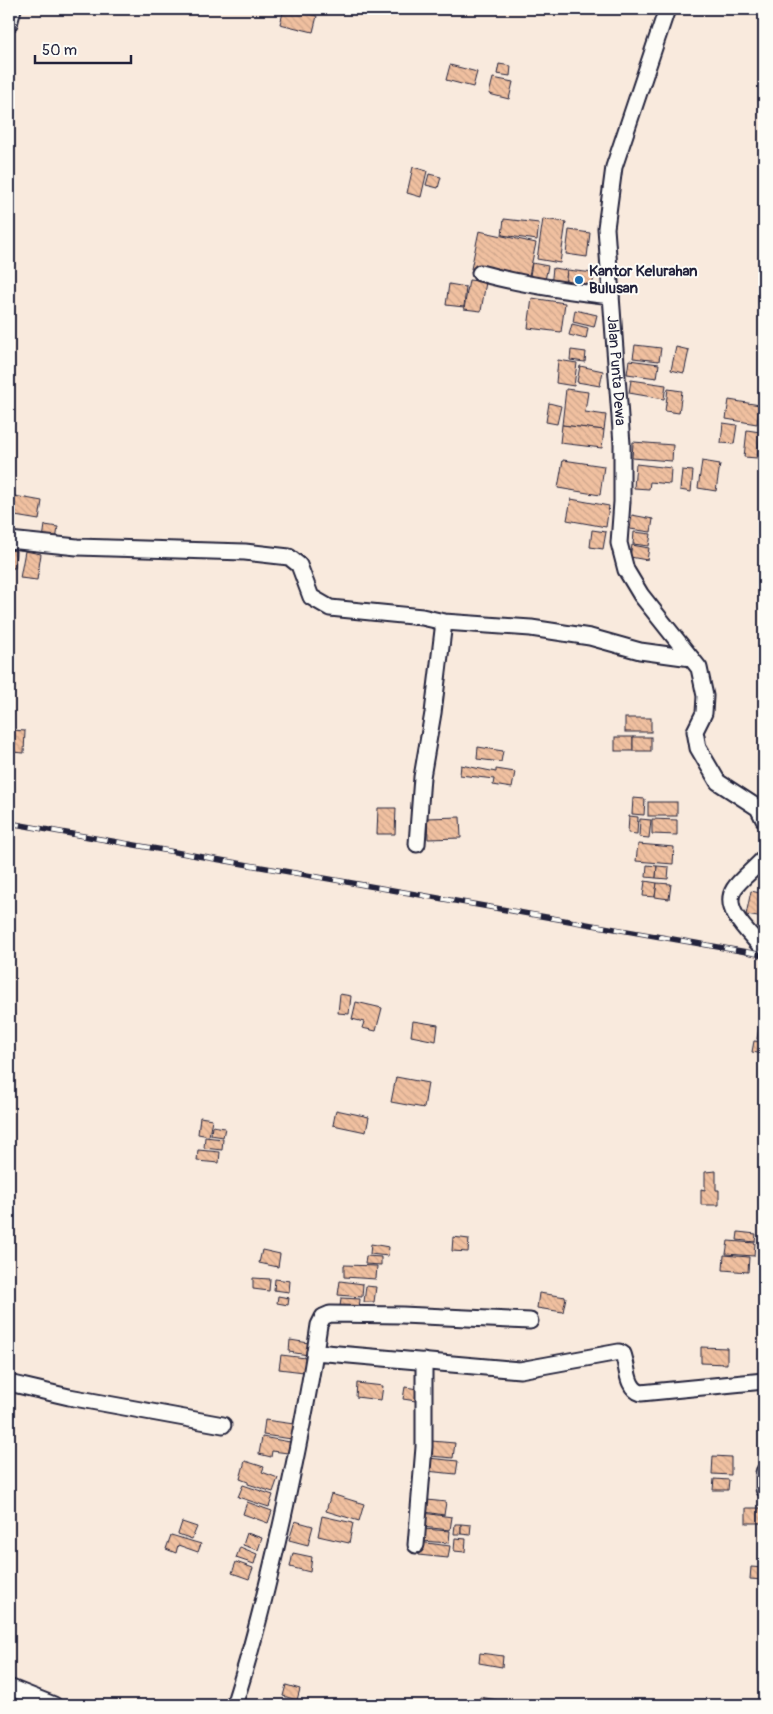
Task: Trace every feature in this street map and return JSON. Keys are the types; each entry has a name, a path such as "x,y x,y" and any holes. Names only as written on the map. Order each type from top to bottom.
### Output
{"street":[{"path":"9,24 13,9"},
{"name":"Jalan Punta Dewa","path":"666,9 614,167 606,228 622,444 622,502 619,544 626,570 641,595 699,668 705,696 704,713 695,731 698,748 718,782 758,808 764,820"},
{"path":"480,272 512,282 544,288 611,296"},
{"path":"9,540 77,547 245,552 289,557 300,565 311,597 330,608 422,617 444,622 531,628 590,637 640,651 691,658"},
{"path":"417,844 422,777 433,713 444,622"},
{"path":"764,858 734,888 729,901 732,912 764,950"},
{"path":"234,1705 247,1667 271,1573 306,1413 319,1325 323,1317 330,1314 402,1314 530,1321"},
{"path":"316,1352 520,1370 618,1352 623,1354 631,1386 634,1391 641,1393 764,1381"},
{"path":"416,1545 424,1447 424,1361"},
{"path":"9,1383 69,1397 223,1425"},
{"path":"764,1472 764,1489"},
{"path":"9,1687 54,1705"}],"building":[{"path":"284,9 317,16 313,32 280,24"},
{"path":"499,64 511,66 510,76 497,74"},
{"path":"450,65 477,72 473,87 446,80"},
{"path":"493,78 513,82 509,99 489,94"},
{"path":"413,167 427,171 421,197 407,193"},
{"path":"429,174 441,177 438,188 426,185"},
{"path":"504,219 539,223 537,240 502,235"},
{"path":"543,219 566,222 560,263 537,259"},
{"path":"569,230 590,233 587,257 566,254"},
{"path":"479,231 536,243 528,280 471,269"},
{"path":"532,263 548,266 544,285 529,282"},
{"path":"553,268 567,270 565,288 551,286"},
{"name":"Kantor Kelurahan Bulusan","path":"567,270 594,273 592,291 565,288"},
{"path":"469,280 486,282 481,311 464,309"},
{"path":"449,284 466,287 464,307 446,305"},
{"path":"532,298 565,303 561,332 528,328"},
{"path":"575,310 597,315 594,327 573,322"},
{"path":"572,324 588,328 586,339 569,335"},
{"path":"635,345 661,348 659,361 633,358"},
{"path":"676,347 689,350 684,373 671,370"},
{"path":"571,350 586,352 585,362 570,360"},
{"path":"558,360 577,363 574,386 556,383"},
{"path":"629,360 659,364 657,378 627,374"},
{"path":"580,366 603,371 600,386 577,382"},
{"path":"631,380 666,385 664,399 629,393"},
{"path":"566,389 588,392 585,412 606,415 604,430 562,425"},
{"path":"668,389 682,391 679,413 665,411"},
{"path":"729,400 760,405 757,424 726,419"},
{"path":"549,403 561,406 557,424 546,422"},
{"path":"723,423 737,425 734,444 721,443"},
{"path":"562,425 604,430 602,448 560,443"},
{"path":"747,430 760,432 757,458 744,457"},
{"path":"633,442 673,445 672,461 632,458"},
{"path":"563,460 604,466 600,495 558,488"},
{"path":"702,461 720,464 716,491 698,488"},
{"path":"636,464 671,468 670,484 650,482 649,489 634,488"},
{"path":"682,470 693,471 691,492 680,490"},
{"path":"9,495 42,501 39,520 9,515"},
{"path":"571,499 609,506 606,527 567,520"},
{"path":"632,515 653,519 651,532 630,529"},
{"path":"45,525 58,527 56,541 43,539"},
{"path":"592,530 606,532 603,549 590,547"},
{"path":"634,532 651,534 649,546 633,544"},
{"path":"632,545 649,548 647,560 630,557"},
{"path":"9,550 16,551 15,568 9,568"},
{"path":"25,551 41,554 37,580 20,578"},
{"path":"625,718 651,718 651,732 625,732"},
{"path":"13,730 25,731 24,753 11,752"},
{"path":"615,737 633,737 633,751 615,751"},
{"path":"633,737 651,737 651,751 633,751"},
{"path":"478,747 503,751 501,762 477,759"},
{"path":"461,765 496,772 496,769 515,772 512,788 493,785 494,779 460,775"},
{"path":"633,798 645,799 644,815 632,814"},
{"path":"648,802 677,802 677,816 648,816"},
{"path":"378,808 396,808 395,834 377,834"},
{"path":"629,816 638,817 637,834 628,833"},
{"path":"460,817 461,838 428,839 427,818"},
{"path":"640,819 651,820 649,838 639,837"},
{"path":"652,819 677,820 677,835 652,834"},
{"path":"638,844 674,847 673,864 636,861"},
{"path":"647,865 657,866 656,878 646,877"},
{"path":"657,866 669,867 668,879 656,878"},
{"path":"645,881 657,883 655,897 643,896"},
{"path":"657,883 671,884 669,899 655,897"},
{"path":"751,891 764,894 764,918 746,915"},
{"path":"340,994 351,996 349,1014 338,1013"},
{"path":"356,1002 382,1008 376,1031 362,1028 364,1022 352,1019"},
{"path":"413,1021 438,1025 436,1041 411,1036"},
{"path":"760,1021 764,1022 764,1040 757,1039"},
{"path":"754,1041 764,1042 764,1054 752,1052"},
{"path":"396,1077 428,1083 424,1108 391,1102"},
{"path":"336,1110 369,1117 366,1132 333,1125"},
{"path":"200,1117 212,1119 209,1136 198,1134"},
{"path":"212,1126 225,1128 223,1137 211,1135"},
{"path":"205,1137 223,1139 222,1150 204,1148"},
{"path":"198,1150 220,1152 219,1163 197,1161"},
{"path":"716,1171 716,1190 719,1190 719,1205 701,1205 701,1189 705,1190 705,1172"},
{"path":"738,1232 756,1234 755,1242 737,1240"},
{"path":"453,1237 469,1239 468,1252 452,1251"},
{"path":"728,1241 755,1243 754,1256 726,1254"},
{"path":"371,1244 389,1247 388,1256 370,1254"},
{"path":"262,1250 280,1254 278,1267 259,1263"},
{"path":"724,1255 749,1257 748,1272 723,1270"},
{"path":"366,1256 381,1257 381,1265 365,1264"},
{"path":"344,1265 377,1266 376,1279 344,1277"},
{"path":"253,1278 270,1279 269,1291 253,1289"},
{"path":"275,1279 290,1281 289,1292 274,1290"},
{"path":"340,1281 363,1284 362,1297 338,1295"},
{"path":"366,1286 376,1287 374,1302 364,1302"},
{"path":"539,1293 566,1297 563,1312 537,1308"},
{"path":"278,1296 289,1298 288,1305 277,1303"},
{"path":"341,1298 360,1299 359,1309 340,1307"},
{"path":"290,1340 309,1343 308,1355 289,1352"},
{"path":"701,1347 727,1348 727,1364 701,1363"},
{"path":"281,1355 306,1358 304,1372 279,1369"},
{"path":"357,1383 383,1386 381,1400 356,1397"},
{"path":"405,1387 418,1389 416,1401 403,1399"},
{"path":"265,1420 294,1424 292,1439 263,1435"},
{"path":"262,1437 290,1442 288,1453 272,1451 271,1457 259,1454"},
{"path":"431,1441 455,1443 453,1458 430,1456"},
{"path":"713,1456 731,1457 731,1475 712,1474"},
{"path":"428,1458 458,1461 456,1474 426,1471"},
{"path":"245,1461 264,1467 262,1472 278,1478 273,1492 248,1484 248,1482 240,1479"},
{"path":"714,1479 729,1480 728,1490 713,1490"},
{"path":"243,1485 273,1495 269,1507 238,1497"},
{"path":"331,1494 364,1504 359,1521 326,1511"},
{"path":"427,1500 446,1502 444,1515 425,1512"},
{"path":"247,1502 272,1511 268,1523 243,1514"},
{"path":"746,1508 764,1508 764,1523 746,1523"},
{"path":"423,1513 452,1517 450,1530 422,1527"},
{"path":"322,1516 353,1523 349,1543 318,1536"},
{"path":"295,1521 313,1526 308,1545 289,1540"},
{"path":"182,1522 197,1527 192,1539 178,1534"},
{"path":"455,1524 461,1524 461,1534 454,1534"},
{"path":"461,1524 471,1525 470,1535 461,1534"},
{"path":"423,1529 450,1531 449,1543 422,1541"},
{"path":"247,1533 262,1538 258,1550 243,1545"},
{"path":"171,1535 201,1544 198,1552 178,1545 176,1553 166,1549"},
{"path":"455,1538 466,1539 465,1552 454,1551"},
{"path":"419,1542 450,1546 448,1558 418,1555"},
{"path":"240,1547 257,1554 254,1564 236,1558"},
{"path":"293,1553 312,1557 310,1572 290,1567"},
{"path":"236,1562 253,1568 249,1579 232,1573"},
{"path":"751,1567 764,1568 764,1580 750,1579"},
{"path":"480,1653 503,1656 502,1667 479,1663"},
{"path":"286,1685 300,1689 297,1700 283,1696"},
{"path":"480,1697 497,1700 496,1705 478,1705"}],"railway":[{"path":"9,823 764,955"}],"place":[{"name":"Kantor Kelurahan Bulusan","path":"579,280"}]}
